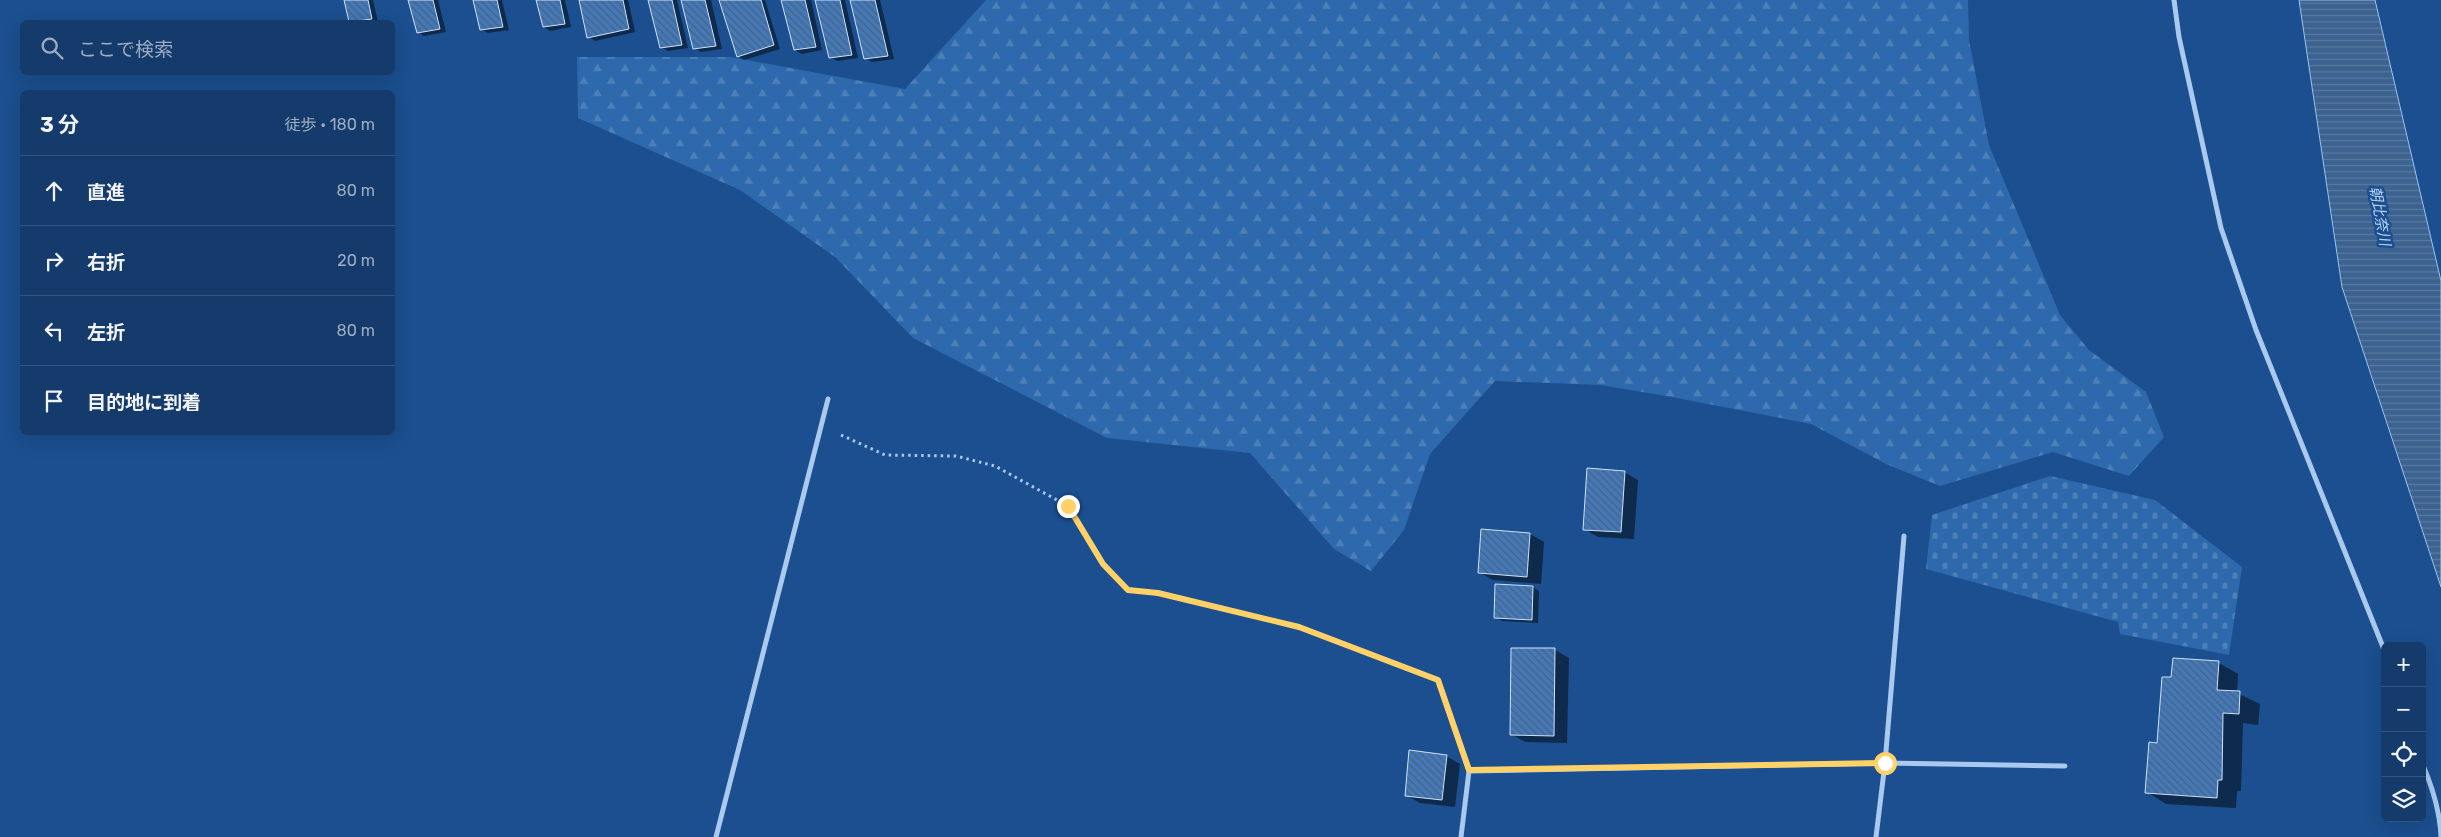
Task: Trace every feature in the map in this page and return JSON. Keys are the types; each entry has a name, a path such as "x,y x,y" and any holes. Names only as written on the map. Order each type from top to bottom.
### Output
{"street":[{"path":"2174,0 2178,37 2221,228 2256,330 2381,642"},
{"path":"716,837 828,399"},
{"path":"1876,837 1885,763 1904,536"},
{"path":"1438,680 1469,770 1460,837"},
{"path":"1469,770 1885,763 2065,766"},
{"path":"2426,773 2433,791 2441,837"}],"path":[{"path":"820,426 884,455 956,456 995,466 1068,506 1103,564 1128,590 1158,593 1299,627 1438,680"}],"green space":[{"path":"986,0 1968,0 1969,40 1989,145 2060,315 2089,350 2146,392 2164,437 2129,476 2053,452 1940,486 1886,464 1811,424 1600,385 1495,381 1430,454 1404,530 1371,571 1334,549 1250,453 1107,438 913,338 835,257 740,190 578,118 577,57 730,57 905,89"},
{"path":"2050,476 2155,500 2242,567 2229,655 2120,634 2118,622 1926,569 1932,515"}],"water":[{"name":"朝比奈川","path":"2299,0 2375,0 2441,281 2441,587 2342,287"}],"building":[{"path":"344,0 368,0 372,19 349,20"},
{"path":"408,0 433,0 440,29 417,33"},
{"path":"473,0 497,0 503,27 480,30"},
{"path":"536,0 560,0 565,24 543,27"},
{"path":"579,0 623,0 629,29 587,38"},
{"path":"648,0 672,0 682,45 660,48"},
{"path":"681,0 705,0 716,46 693,49"},
{"path":"719,0 761,0 774,45 737,57"},
{"path":"781,0 805,0 816,47 794,50"},
{"path":"815,0 840,0 852,55 829,58"},
{"path":"850,0 875,0 888,56 864,59"},
{"path":"1587,468 1625,471 1621,532 1583,530"},
{"path":"1481,529 1530,533 1527,577 1478,573"},
{"path":"1495,584 1533,586 1532,620 1494,618"},
{"path":"1511,648 1555,648 1554,736 1510,735"},
{"path":"2173,658 2219,661 2217,690 2240,691 2239,714 2223,713 2222,780 2218,780 2217,798 2145,793 2149,742 2157,743 2162,677 2171,677"},
{"path":"1409,750 1447,755 1442,800 1405,796"}],"route":[{"path":"1068,506 1103,564 1128,590 1158,593 1299,627 1438,680 1469,770 1885,763"}]}
